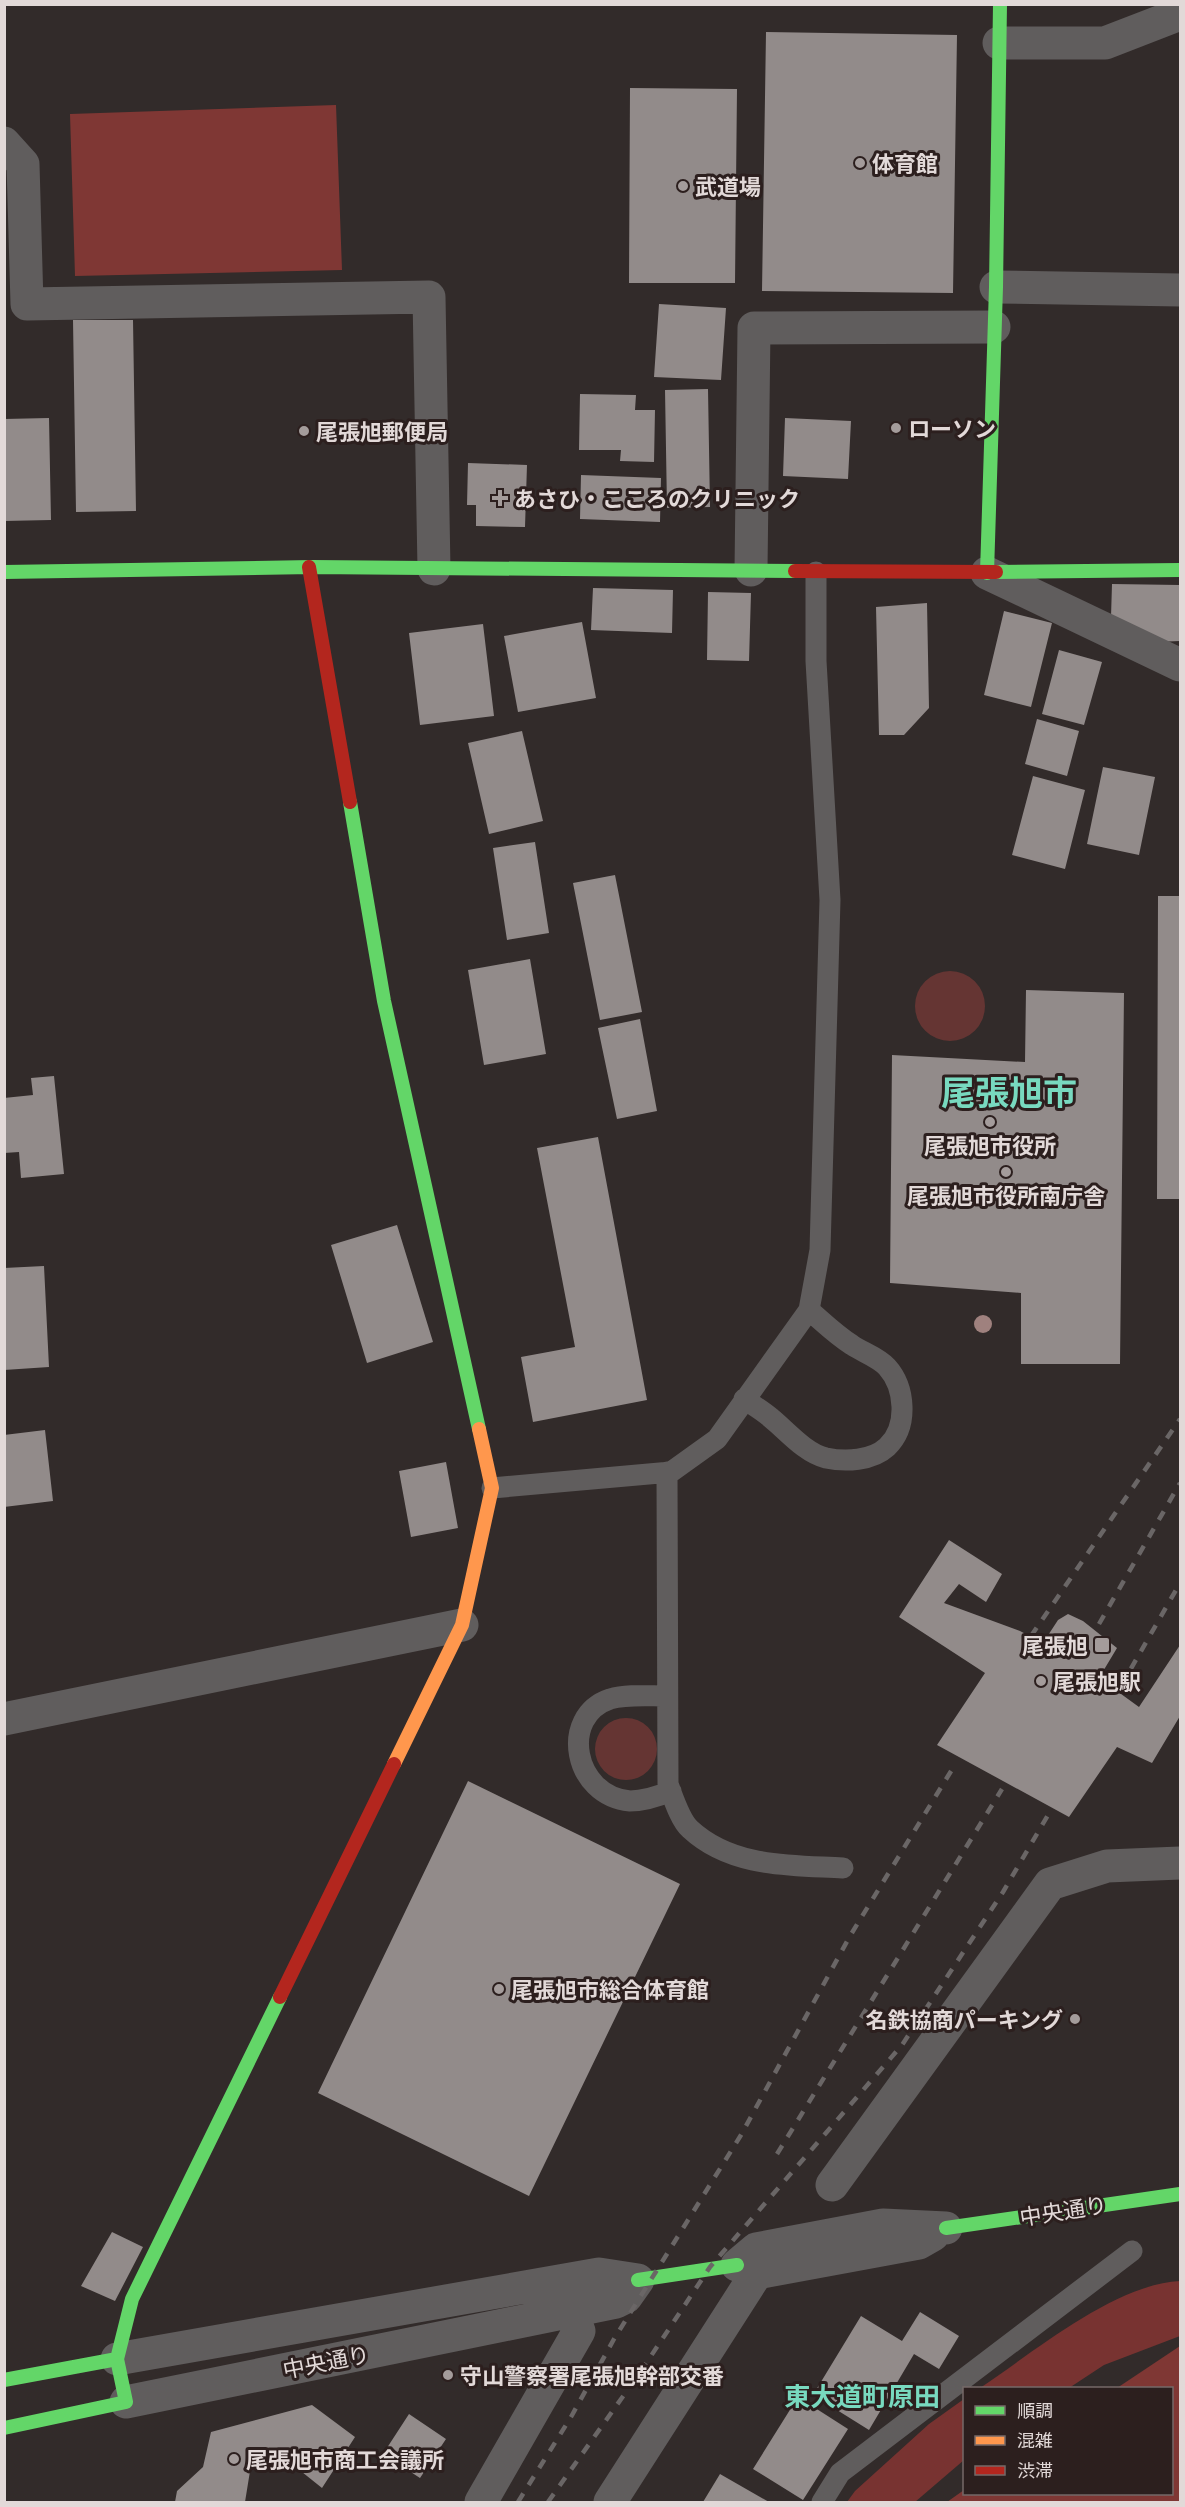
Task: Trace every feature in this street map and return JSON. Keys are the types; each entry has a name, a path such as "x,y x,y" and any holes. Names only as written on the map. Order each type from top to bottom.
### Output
{"street":[{"path":"987,573 996,287 1000,4"},
{"path":"999,43 1105,43 1180,14"},
{"path":"4,143 23,164 27,304 429,297 434,569"},
{"path":"996,287 1180,290"},
{"path":"751,570 754,328 994,327"},
{"path":"126,2402 117,2359 132,2299 462,1625 492,1488 384,1001 309,567"},
{"path":"4,572 309,567 987,573 1180,570"},
{"path":"987,573 1180,664"},
{"path":"4,1719 462,1625"},
{"path":"832,2185 1050,1884 1107,1866 1180,1863"},
{"name":"中央通り","path":"4,2380 599,2274 638,2280 710,2267 748,2268 756,2249 883,2225 946,2228 1180,2194"},
{"path":"610,2502 748,2268"},
{"name":"中央通り","path":"4,2428 616,2302 626,2297 638,2280"},
{"path":"481,2502 579,2331"}],"lane":[{"path":"492,1488 671,1472 717,1439 744,1400 763,1378 809,1310 820,1250 830,900 816,662 816,572"},
{"path":"744,1400 770,1417 807,1449 824,1458 844,1461 864,1458 887,1446 896,1431 903,1406 899,1386 886,1365 850,1344 809,1310"},
{"path":"667,1472 666,1696 668,1784 671,1791 688,1828 728,1854 768,1864 843,1868"},
{"path":"666,1696 610,1699 596,1707 582,1726 577,1753 586,1776 606,1793 630,1800 657,1797 671,1791"},
{"path":"822,2502 840,2473 1132,2252"}],"shaded area":[{"path":"336,105 342,270 75,276 70,114"},
{"path":"950,971 963,974 975,981 982,993 985,1006 982,1019 975,1031 963,1038 950,1041 937,1038 925,1031 918,1019 915,1006 918,993 925,981 937,974"},
{"path":"626,1718 643,1723 648,1727 652,1732 657,1749 652,1766 648,1771 643,1775 626,1780 609,1775 604,1771 600,1766 595,1749 600,1732 604,1727 609,1723"},
{"path":"1180,2281 1180,2336 1104,2365 1071,2387 981,2387 1076,2322 1129,2294 1155,2285"},
{"path":"1180,2346 1180,2502 947,2502 963,2491 963,2495 1173,2495 1173,2387 1118,2387"},
{"path":"963,2400 963,2461 915,2502 847,2502 855,2491 929,2424"}],"building":[{"name":"体育館","path":"766,32 957,35 953,293 762,291"},
{"name":"武道場","path":"630,88 737,89 735,283 629,283"},
{"path":"659,304 726,308 721,380 654,377"},
{"path":"73,320 133,320 136,511 76,512"},
{"path":"708,389 710,507 667,508 665,390"},
{"path":"580,394 636,395 635,410 655,410 654,462 620,461 621,450 579,450"},
{"path":"49,418 51,520 4,521 4,419"},
{"path":"785,418 851,421 848,479 783,476"},
{"path":"468,463 527,465 525,527 476,526 476,505 467,505"},
{"path":"581,475 661,478 660,522 580,519"},
{"path":"1112,584 1180,585 1180,641 1156,642 1111,617"},
{"path":"593,588 673,590 672,633 591,630"},
{"path":"708,592 751,593 749,661 707,660"},
{"path":"927,603 929,708 904,735 879,735 876,607"},
{"path":"1004,611 1052,623 1031,707 984,695"},
{"path":"582,622 596,698 518,712 504,636"},
{"path":"483,624 494,716 420,725 409,633"},
{"path":"1059,650 1102,662 1084,725 1042,714"},
{"path":"1037,719 1079,731 1067,776 1025,764"},
{"path":"522,731 543,821 489,834 468,743"},
{"path":"1103,767 1155,777 1139,855 1087,844"},
{"path":"1033,776 1085,790 1065,869 1012,855"},
{"path":"535,842 549,933 507,940 493,848"},
{"path":"615,875 642,1012 600,1020 573,883"},
{"path":"1158,896 1180,896 1180,1199 1157,1199"},
{"path":"530,959 546,1054 484,1065 468,970"},
{"name":"尾張旭市役所南庁舎","path":"1026,990 1124,993 1120,1364 1021,1364 1021,1293 890,1283 892,1055 1025,1062"},
{"path":"640,1019 657,1111 617,1119 598,1028"},
{"path":"54,1076 64,1174 21,1178 19,1152 4,1153 4,1098 33,1095 31,1078"},
{"path":"598,1137 647,1400 533,1422 521,1357 575,1347 537,1148"},
{"path":"397,1225 433,1342 367,1363 331,1245"},
{"path":"44,1266 49,1367 4,1370 4,1268"},
{"path":"45,1430 53,1501 4,1507 4,1435"},
{"path":"446,1462 458,1528 411,1537 399,1471"},
{"name":"尾張旭駅","path":"949,1540 1002,1574 986,1602 959,1584 944,1603 1020,1631 1043,1643 1058,1620 1068,1614 1083,1621 1117,1648 1099,1678 1139,1707 1180,1645 1180,1716 1152,1763 1117,1747 1069,1817 937,1745 985,1673 899,1617"},
{"name":"尾張旭市総合体育館","path":"468,1781 680,1884 529,2196 318,2093"},
{"path":"112,2232 143,2247 115,2301 81,2286"},
{"path":"920,2312 959,2336 939,2369 914,2354 869,2430 813,2395 861,2316 902,2341"},
{"path":"798,2397 848,2429 803,2500 753,2469"},
{"name":"尾張旭市商工会議所","path":"312,2405 355,2437 322,2488 277,2452 251,2465 245,2502 175,2502 177,2491 203,2467 211,2432"},
{"path":"409,2414 446,2439 420,2478 383,2454"},
{"path":"720,2474 769,2502 703,2502"}],"railway":[{"path":"1031,1636 1180,1419"},
{"path":"1099,1624 1180,1483"},
{"path":"1121,1686 1180,1583"},
{"path":"518,2502 571,2417 614,2339 741,2135 850,1936 956,1763"},
{"path":"777,2154 1002,1789"},
{"path":"548,2502 641,2371 710,2267 902,2045 1003,1892 1048,1815"}],"traffic: fast":[{"path":"987,573 996,287 1000,4"},
{"path":"4,572 312,567 795,571"},
{"path":"996,572 1180,570"},
{"path":"350,802 384,1001 479,1429"},
{"path":"4,2428 126,2402 117,2359 132,2299 280,1997"},
{"path":"946,2228 1180,2194"},
{"path":"638,2280 737,2265"},
{"path":"4,2380 117,2359"}],"traffic: slow":[{"path":"394,1764 462,1625 492,1488 479,1429"}],"traffic: jam":[{"path":"309,567 350,802"},
{"path":"795,571 996,572"},
{"path":"280,1997 394,1764"}],"place":[{"name":"体育館","path":"860,163"},
{"name":"武道場","path":"683,186"},
{"name":"ローソン","path":"896,428"},
{"name":"尾張旭郵便局","path":"304,431"},
{"name":"あさひ・こころのクリニック","path":"500,498"},
{"name":"尾張旭市役所","path":"990,1122"},
{"name":"尾張旭市役所南庁舎","path":"1006,1172"},
{"name":"尾張旭","path":"1102,1645"},
{"name":"尾張旭駅","path":"1041,1681"},
{"name":"尾張旭市総合体育館","path":"499,1989"},
{"name":"名鉄協商パーキング","path":"1075,2019"},
{"name":"守山警察署尾張旭幹部交番","path":"448,2375"},
{"name":"尾張旭市商工会議所","path":"234,2459"}],"district":[{"name":"尾張旭市","path":"1009,1091"},
{"name":"東大道町原田","path":"862,2395"}]}
